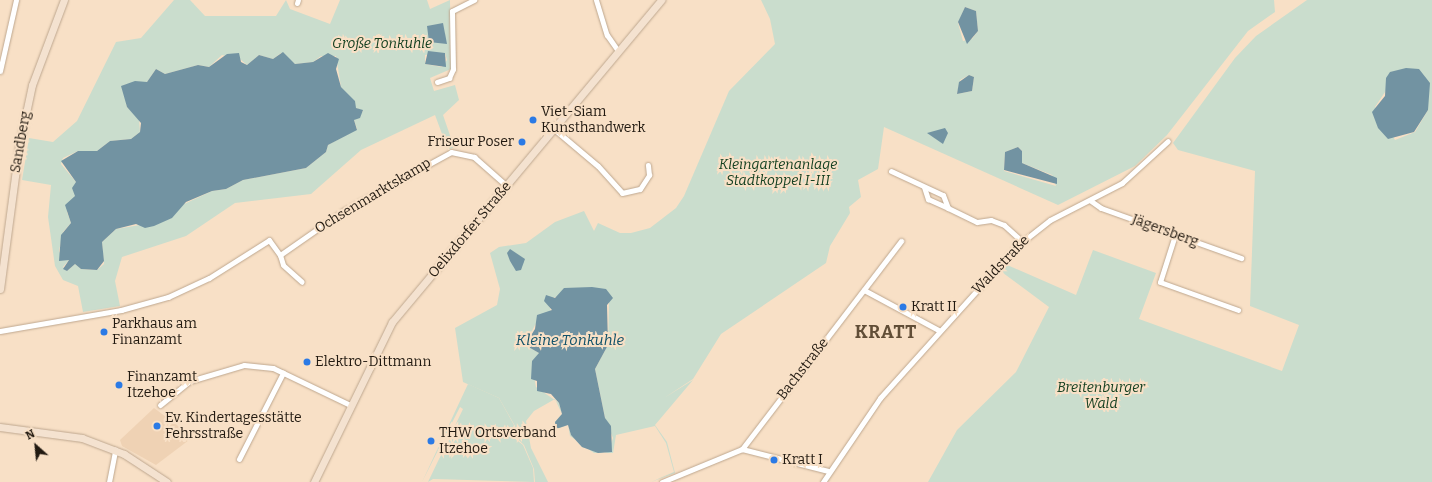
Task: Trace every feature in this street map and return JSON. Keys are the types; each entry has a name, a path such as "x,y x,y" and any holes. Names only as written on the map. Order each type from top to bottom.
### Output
{"street":[{"path":"0,71 16,0"},
{"name":"Sandberg","path":"0,288 19,146 34,75 59,9 65,0"},
{"path":"437,82 449,78 453,69 452,11 474,0"},
{"path":"596,0 607,35 618,50"},
{"name":"Oelixdorfer Straße","path":"314,482 350,405 392,322 661,0"},
{"path":"554,129 598,166 622,193 640,188 649,175 648,165"},
{"name":"Waldstraße","path":"823,482 828,471 870,410 1022,241 1050,220 1091,201 1133,175 1168,142"},
{"name":"Ochsenmarktskamp","path":"280,255 343,211 451,152 474,157 507,186"},
{"path":"891,171 943,195 948,208"},
{"path":"924,187 928,199 977,222 991,220 1004,224 1022,241"},
{"name":"Jägersberg","path":"1091,201 1175,235 1241,258"},
{"path":"1175,235 1160,282 1238,310"},
{"path":"0,330 33,327 162,299 201,282 268,240 280,255 282,265 302,282"},
{"name":"Bachstraße","path":"742,449 901,241"},
{"path":"864,290 940,331"},
{"path":"160,405 181,386 232,366 263,366 283,373 350,405"},
{"path":"239,459 283,373"},
{"path":"0,427 68,434 116,450 168,482"},
{"path":"662,482 742,449 828,471"},
{"path":"109,482 116,450"}],"shaded area":[{"name":"Ev. Kindertagesstätte Fehrsstraße","path":"154,408 193,437 156,465 122,446 120,440"}],"green space":[{"name":"Große Tonkuhle","path":"174,0 190,0 205,16 276,16 286,0 290,9 330,24 340,0 427,0 430,9 450,0 451,69 430,78 434,91 455,85 459,100 443,115 454,147 448,150 435,115 361,150 311,194 235,203 186,236 122,257 115,281 120,306 83,312 78,286 63,280 55,266 48,217 51,185 22,180 29,138 53,142 77,121 116,42 141,38","holes":["281,53 295,64 313,62 321,56 336,56 341,87 356,108 363,111 354,120 357,129 328,145 326,152 306,168 243,180 226,189 212,191 182,205 164,221 116,229 102,242 104,264 97,270 81,269 75,264 67,271 63,267 69,260 63,259 59,251 63,232 71,223 67,212 75,196 76,182 61,164 63,158 78,151 97,151 110,141 131,139 140,132 139,118 127,107 124,85 147,82 156,69 165,74 198,65 209,67 222,55 240,59 247,65 259,55 273,59","445,53 447,60 442,67 425,64 425,55"]},
{"name":"Kleingartenanlage Stadtkoppel I-III","path":"761,0 1274,0 1275,12 1248,31 1167,135 1135,166 1058,205 884,127 878,169 858,180 861,197 849,207 850,213 830,246 826,263 721,334 693,379 664,398 693,380 655,425 667,442 675,473 651,482 674,472 666,443 655,426 616,435 613,453 604,453 608,452 613,438 605,418 595,369 608,345 609,302 581,288 553,298 549,305 551,312 535,325 525,345 539,353 532,366 536,387 554,400 534,411 526,421 531,448 548,482 535,482 534,469 524,445 512,434 515,426 499,398 463,382 455,328 497,305 500,289 490,253 499,247 526,243 555,222 584,211 594,231 598,223 620,233 631,233 650,228 676,208 684,196 729,91 775,44 770,19","holes":["965,7 976,11 978,31 972,39 963,41 958,23","969,75 974,77 972,91 957,94 960,80","1018,147 1022,151 1022,163 1052,175 1056,186 1004,171 1005,152"]},
{"name":"Breitenburger Wald","path":"1307,0 1432,0 1432,482 928,482 957,430 1016,372 1049,307 999,270 1005,264 1076,295 1093,250 1156,273 1139,319 1282,371 1299,325 1250,306 1255,171 1178,150 1173,143 1235,58 1256,36","holes":["1387,89 1428,110 1415,132 1395,140 1375,107"]},
{"path":"468,384 499,398 514,425 510,435 523,445 533,468 534,482 433,479 428,482 463,409 460,407 422,482"},
{"path":"556,401 559,403 562,414"},
{"path":"568,425 571,435 575,440 570,436"},
{"path":"588,449 604,453 594,453"}],"water":[{"path":"965,7 976,11 978,31 967,44 958,22"},
{"path":"443,23 447,44 429,42 427,26"},
{"path":"428,51 445,53 446,67 425,64"},
{"name":"Große Tonkuhle","path":"283,52 295,64 313,62 328,53 339,59 336,69 341,87 355,101 356,108 363,110 360,118 354,120 357,130 328,145 326,152 306,168 243,180 226,189 212,191 186,202 172,218 154,226 145,228 136,224 116,229 102,242 104,261 97,270 81,269 75,264 67,271 63,269 69,260 59,261 61,235 71,223 65,205 75,196 72,188 76,182 61,161 78,151 97,151 110,141 131,139 140,132 141,123 127,107 121,86 135,81 147,82 156,69 165,74 198,65 209,67 227,54 239,53 241,62 247,65 259,55 273,59"},
{"path":"1406,68 1419,69 1430,83 1428,110 1414,132 1388,139 1378,128 1372,112 1385,96 1386,78 1390,72"},
{"path":"969,75 974,77 972,91 957,94 959,82"},
{"path":"945,128 948,133 943,144 927,133"},
{"path":"1018,147 1022,151 1022,163 1057,178 1057,184 1004,170 1005,152"},
{"path":"510,249 525,259 521,270 516,271 510,261 507,253"},
{"name":"Kleine Tonkuhle","path":"592,287 606,289 613,298 607,305 608,345 595,369 605,418 611,426 612,452 598,453 582,447 571,435 568,425 556,429 555,422 562,414 559,403 551,394 537,391 537,381 531,379 532,361 539,353 525,345 535,329 537,315 552,310 544,301 546,295 555,298 564,288"}],"place":[{"name":"Viet-Siam Kunsthandwerk","path":"533,120"},
{"name":"Friseur Poser","path":"522,142"},
{"name":"Kratt II","path":"903,307"},
{"name":"Parkhaus am Finanzamt","path":"104,332"},
{"name":"Elektro-Dittmann","path":"307,362"},
{"name":"Finanzamt Itzehoe","path":"119,385"},
{"name":"Ev. Kindertagesstätte Fehrsstraße","path":"157,426"},
{"name":"THW Ortsverband Itzehoe","path":"431,441"},
{"name":"Kratt I","path":"774,460"}],"district":[{"name":"KRATT","path":"886,332"}]}
